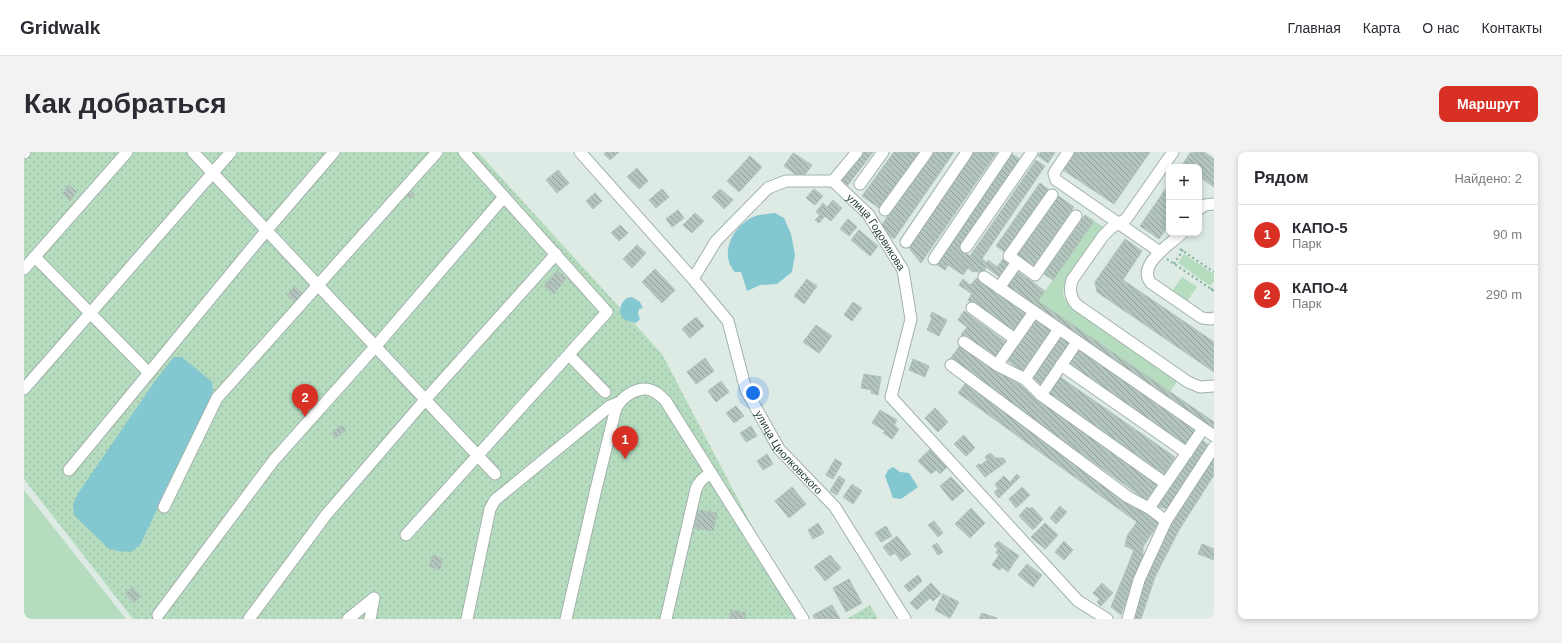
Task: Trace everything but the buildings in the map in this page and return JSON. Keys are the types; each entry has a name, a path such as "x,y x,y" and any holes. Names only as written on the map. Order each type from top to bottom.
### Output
{"street":[{"path":"24,269 127,152"},
{"path":"193,152 495,474"},
{"path":"24,389 231,152"},
{"path":"69,470 266,231 334,152"},
{"path":"164,507 217,398 437,152"},
{"path":"406,535 607,312 464,152"},
{"name":"улица Циолковского","path":"580,152 693,279 728,321 746,390 779,449 835,507 905,619"},
{"path":"693,279 716,241 768,188 786,181 833,182 857,152"},
{"path":"860,184 883,152"},
{"path":"885,210 927,152"},
{"path":"906,242 967,152"},
{"path":"934,259 1006,152"},
{"path":"966,247 1032,152"},
{"path":"1068,152 1054,173 1055,178 1160,252"},
{"path":"1173,152 1131,212 1103,236 1072,280 1070,290 1073,300 1077,305 1188,382 1200,387 1214,386"},
{"name":"улица Годовикова","path":"833,182 868,214 903,270 911,319 891,397 1078,601 1107,619"},
{"path":"1052,195 1009,256 1035,274 1076,216"},
{"path":"158,615 274,460 375,347 504,197"},
{"path":"1202,207 1205,205 1214,204"},
{"path":"1179,236 1160,252 1148,269 1148,279 1151,283 1202,318 1214,318"},
{"path":"249,619 326,515 425,400 556,254"},
{"path":"35,257 91,312 149,373"},
{"path":"999,288 1017,262"},
{"path":"984,277 1214,436"},
{"path":"972,308 1015,338"},
{"path":"997,365 1034,312"},
{"path":"1025,379 1059,329"},
{"path":"964,342 997,365 1025,379 1041,395 1166,483"},
{"path":"1041,395 1077,342"},
{"path":"569,355 605,392"},
{"path":"951,365 1128,497 1148,508 1166,521"},
{"path":"1061,365 1187,453"},
{"path":"566,619 605,448 616,408 627,395 644,388 655,391 665,400 803,619"},
{"path":"467,619 490,509 495,500 610,406 620,402"},
{"path":"1148,508 1203,429"},
{"path":"1128,619 1139,580 1166,521 1214,447"},
{"path":"666,619 696,489 698,483 711,473"},
{"path":"348,619 374,598 370,619"}],"path":[{"path":"1172,243 1214,272"},
{"path":"1174,264 1183,250"},
{"path":"1160,252 1174,264 1214,292"},
{"path":"1211,290 1214,286"}],"green space":[{"path":"24,152 478,152 662,354 772,564 808,619 133,619 24,479"},
{"path":"1094,221 1104,227 1064,285 1064,297 1068,303 1178,380 1170,392 1038,301"},
{"path":"1184,254 1214,274 1214,281 1210,286 1178,263"},
{"path":"1182,277 1197,287 1187,301 1172,291"},
{"path":"24,490 126,619 24,619"},
{"path":"870,605 878,619 847,619"}],"water":[{"path":"775,213 784,218 791,234 795,255 792,272 777,284 760,285 747,291 741,272 735,272 730,265 728,250 730,242 733,235 744,222 760,215"},
{"path":"632,297 640,302 643,308 639,309 638,314 640,319 636,323 625,320 620,314 622,303 627,298"},
{"path":"174,357 182,357 212,382 213,394 140,545 131,552 117,551 108,548 74,515 73,504 79,492 155,381"},
{"path":"893,467 900,472 909,473 918,487 901,499 893,498 885,476 888,470"}],"place":[{"name":"КАПО-4","path":"305,417"},
{"name":"КАПО-5","path":"625,459"}]}
